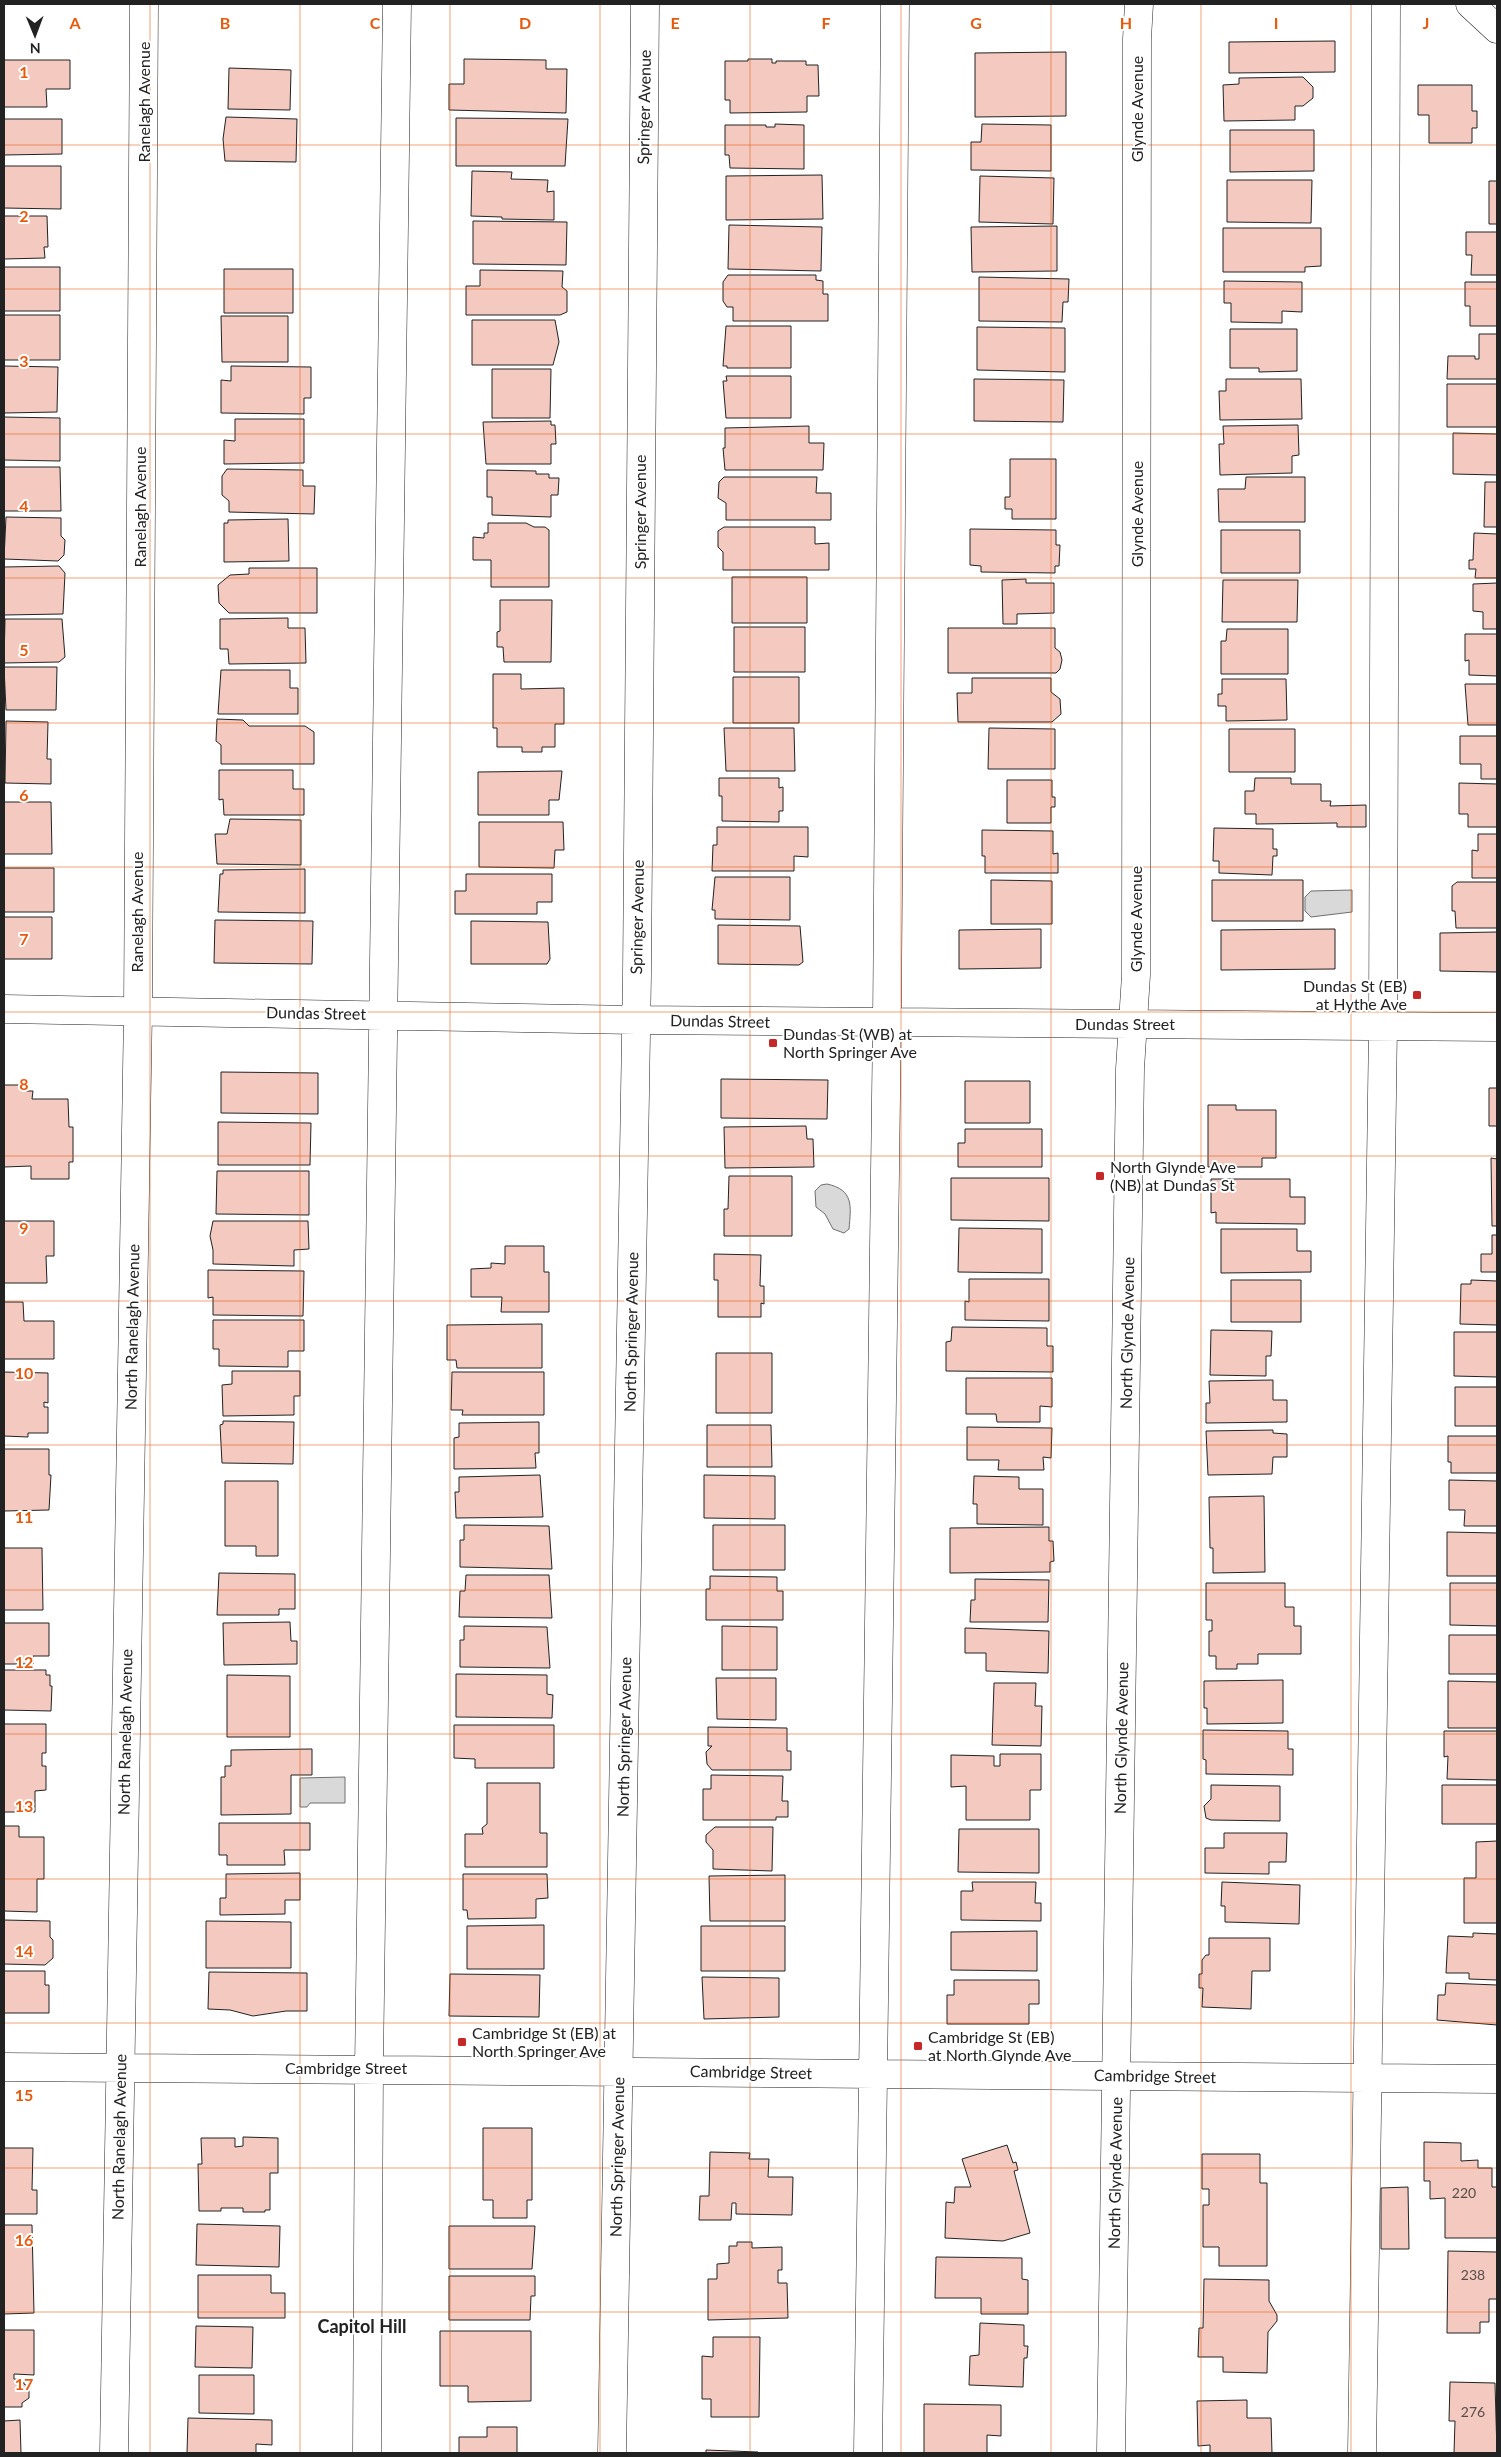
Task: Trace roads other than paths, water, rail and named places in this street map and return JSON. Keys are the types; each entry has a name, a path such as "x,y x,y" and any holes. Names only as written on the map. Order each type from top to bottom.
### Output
{"street":[{"name":"Ranelagh Avenue","path":"138,1011 144,4"},
{"path":"367,2453 369,2068 397,4"},
{"name":"Springer Avenue","path":"636,1020 645,4"},
{"path":"868,2453 871,2073 887,1022 896,4"},
{"name":"Glynde Avenue","path":"1133,1024 1136,975 1137,39 1139,4"},
{"path":"1362,2453 1370,2078 1383,1027 1386,4"},
{"path":"1470,4 1497,29"},
{"name":"Dundas Street","path":"4,1009 383,1014 636,1020 1497,1027"},
{"name":"North Ranelagh Avenue","path":"114,2453 138,1011"},
{"name":"North Springer Avenue","path":"612,2453 636,1020"},
{"name":"North Glynde Avenue","path":"1111,2453 1115,2075 1133,1024"},
{"name":"Cambridge Street","path":"4,2067 369,2068 1497,2078"}],"place":[{"name":"Dundas St (EB) at Hythe Ave","path":"1417,995"},
{"name":"Dundas St (WB) at North Springer Ave","path":"773,1043"},
{"name":"North Glynde Ave (NB) at Dundas St","path":"1100,1176"},
{"name":"Cambridge St (EB) at North Springer Ave","path":"462,2042"},
{"name":"Cambridge St (EB) at North Glynde Ave","path":"918,2046"}],"district":[{"name":"Capitol Hill","path":"362,2327"}]}
